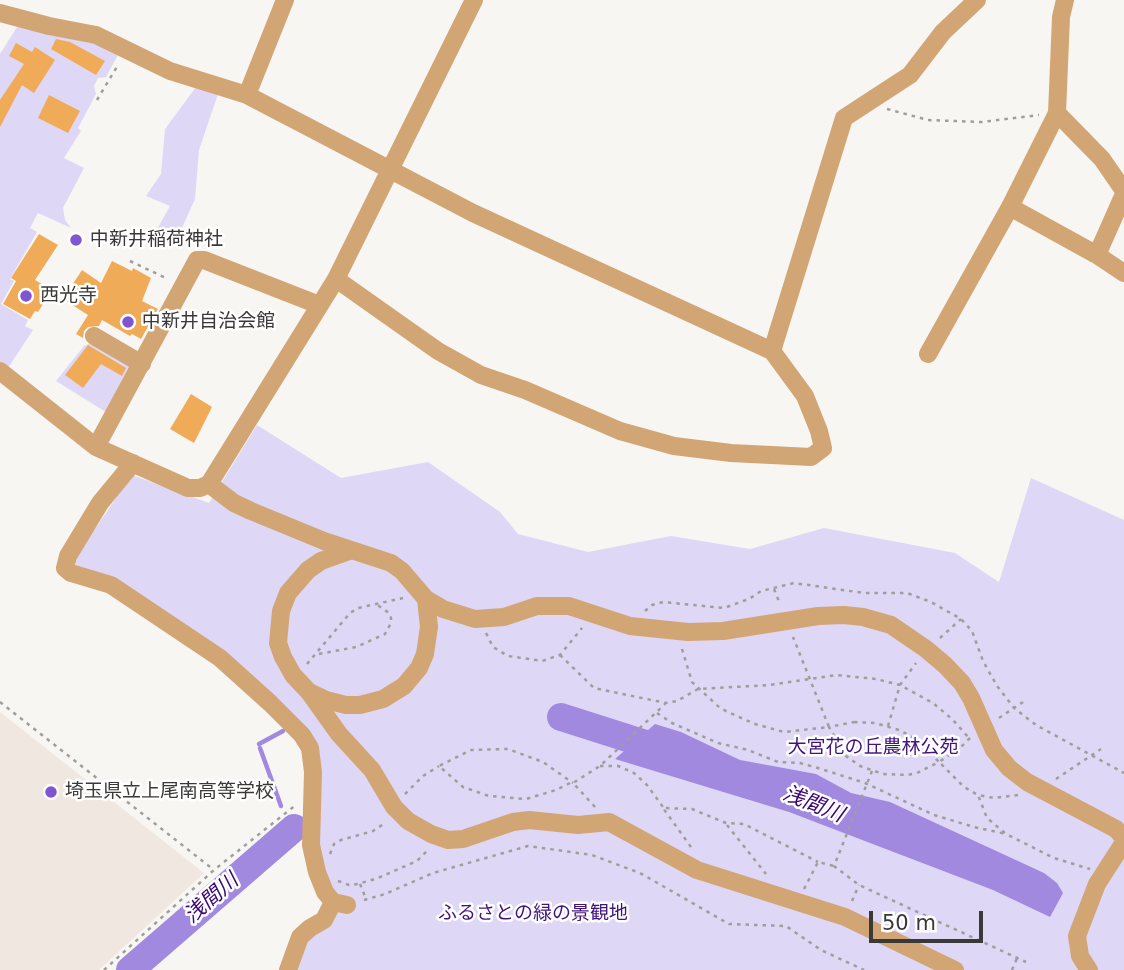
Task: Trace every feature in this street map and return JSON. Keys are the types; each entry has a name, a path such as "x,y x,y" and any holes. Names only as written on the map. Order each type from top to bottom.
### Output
{"street":[{"path":"247,95 285,0"},
{"path":"1,373 96,447 188,488 209,485 336,279 474,0"},
{"path":"772,351 844,118 910,75 943,32 977,0"},
{"path":"928,354 1010,208 1057,113 1061,17 1065,0"},
{"path":"0,13 28,22 96,35 170,71 247,95 473,213 772,351 805,396 823,448 811,457 731,453 674,446 620,430 525,390 481,375 438,351 336,279"},
{"path":"1057,113 1102,159 1124,193 1097,256"},
{"path":"1010,208 1124,273"},
{"path":"96,447 197,260 204,260 319,305"},
{"path":"94,337 142,364"},
{"path":"133,463 100,503 68,556 65,568 71,573 111,585 220,658 302,735 310,748 313,772 311,845 317,872 326,892 340,904 324,920 300,937 288,970"},
{"path":"209,485 234,503 349,551 391,563 402,571 422,596 443,609 475,619 504,617 546,605 569,606 631,626 681,632 723,631 818,616 863,617 891,625 926,649 962,683 971,698 976,733 1027,782 1106,823 1124,840 1102,875 1077,936 1080,957 1089,970"},
{"path":"349,551 321,561 308,570 288,593 281,611 278,643 293,675 309,692 339,734 372,770 396,809 416,827 448,840 463,839 513,822 529,820 578,825 609,822 697,870 845,917 955,970"},
{"path":"309,692 345,705 360,705 383,699 404,686 419,668 425,654 429,627 422,596"}],"path":[{"path":"97,100 127,50"},
{"path":"866,103 928,120 982,122 1057,113"},
{"path":"130,261 184,286"},
{"path":"376,604 389,613 391,618 385,634 356,647 316,655 329,635 358,608 376,604 422,596"},
{"path":"475,619 493,646 508,656 542,661 561,655 582,628 588,612"},
{"path":"888,726 900,685 926,649 961,619"},
{"path":"787,621 829,727 846,756 872,771 883,774 916,773 939,762 1023,702"},
{"path":"681,632 692,682 720,708 768,729 784,732 854,722 888,726 918,740 964,787 978,795"},
{"path":"561,655 594,688 666,703 677,701 698,689 740,688 844,675 876,679 900,685 933,703 952,719 976,733"},
{"path":"0,702 214,870"},
{"path":"439,766 463,787 489,796 526,799 556,790 600,765 666,703"},
{"path":"655,714 718,743 748,750 778,762 800,763 865,783 934,815 1006,834"},
{"path":"329,858 334,844 347,837 373,831 396,809 417,781 439,766 471,751 508,749 543,762 571,783 609,822"},
{"path":"600,765 618,766 634,773 647,785 694,852 698,862 697,870"},
{"path":"834,866 872,771"},
{"path":"104,970 214,870 313,792"},
{"path":"979,802 987,818 1006,834 1054,858 1083,865 1102,875"},
{"path":"663,808 692,808 726,823 744,824 818,862 834,866 859,885 1026,962"},
{"path":"726,823 772,882 778,895"},
{"path":"340,904 385,894 433,873 528,846 592,855 640,873 729,924 786,926 821,950 864,970"},
{"path":"335,878 349,885 360,884 417,861"},
{"path":"798,901 818,862"},
{"path":"360,884 366,899"},
{"path":"1012,970 1017,958"}],"shaded area":[{"name":"埼玉県立上尾南高等学校","path":"0,712 204,873 99,970 0,970"}],"green space":[{"path":"19,24 95,39 119,53 106,77 98,78 94,86 96,94 78,128 81,131 64,158 84,168 63,208 65,220 71,228 38,213 30,228 37,232 10,279 14,281 1,304 28,320 25,326 33,330 8,368 0,362 0,54"},
{"path":"196,87 219,91 199,150 195,199 175,243 155,233 170,206 146,196 161,174 165,129"},
{"path":"93,342 135,365 109,414 56,381 84,346"},
{"name":"大宮花の丘農林公苑","path":"257,425 341,478 428,462 500,512 518,534 588,552 671,536 750,549 824,528 955,553 999,582 1031,478 1124,520 1124,970 288,970 333,902 318,867 320,804 293,716 77,567 74,559 132,475 209,503"}],"water":[{"path":"655,724 681,732 740,760 816,774 851,793 890,802 1044,873 1057,883 1063,893 1050,917 993,890 789,812 615,759"}],"building":[{"path":"56,39 70,42 105,61 96,75 51,49"},
{"path":"16,43 32,52 35,47 55,60 34,93 22,85 0,127 0,100 24,64 9,56"},
{"path":"49,95 80,111 68,133 38,118"},
{"path":"39,234 58,245 35,280 52,290 38,312 35,311 30,319 3,304 16,281 11,278"},
{"path":"112,261 151,278 142,301 158,309 141,339 132,334 130,336 102,320 99,326 88,327 83,338 76,334 88,315 63,299 82,270 101,283"},
{"path":"88,345 126,368 122,376 101,364 83,388 65,375"},
{"path":"191,394 212,407 194,443 170,429"}],"waterway":[{"name":"浅間川","path":"561,717 671,752"},
{"path":"259,744 283,731"},
{"path":"260,748 281,806"},
{"name":"浅間川","path":"130,970 294,828"}],"place":[{"name":"中新井稲荷神社","path":"76,240"},
{"name":"西光寺","path":"26,296"},
{"name":"中新井自治会館","path":"128,322"},
{"name":"埼玉県立上尾南高等学校","path":"51,792"}],"park label":[{"name":"ふるさとの緑の景観地","path":"533,914"}]}
